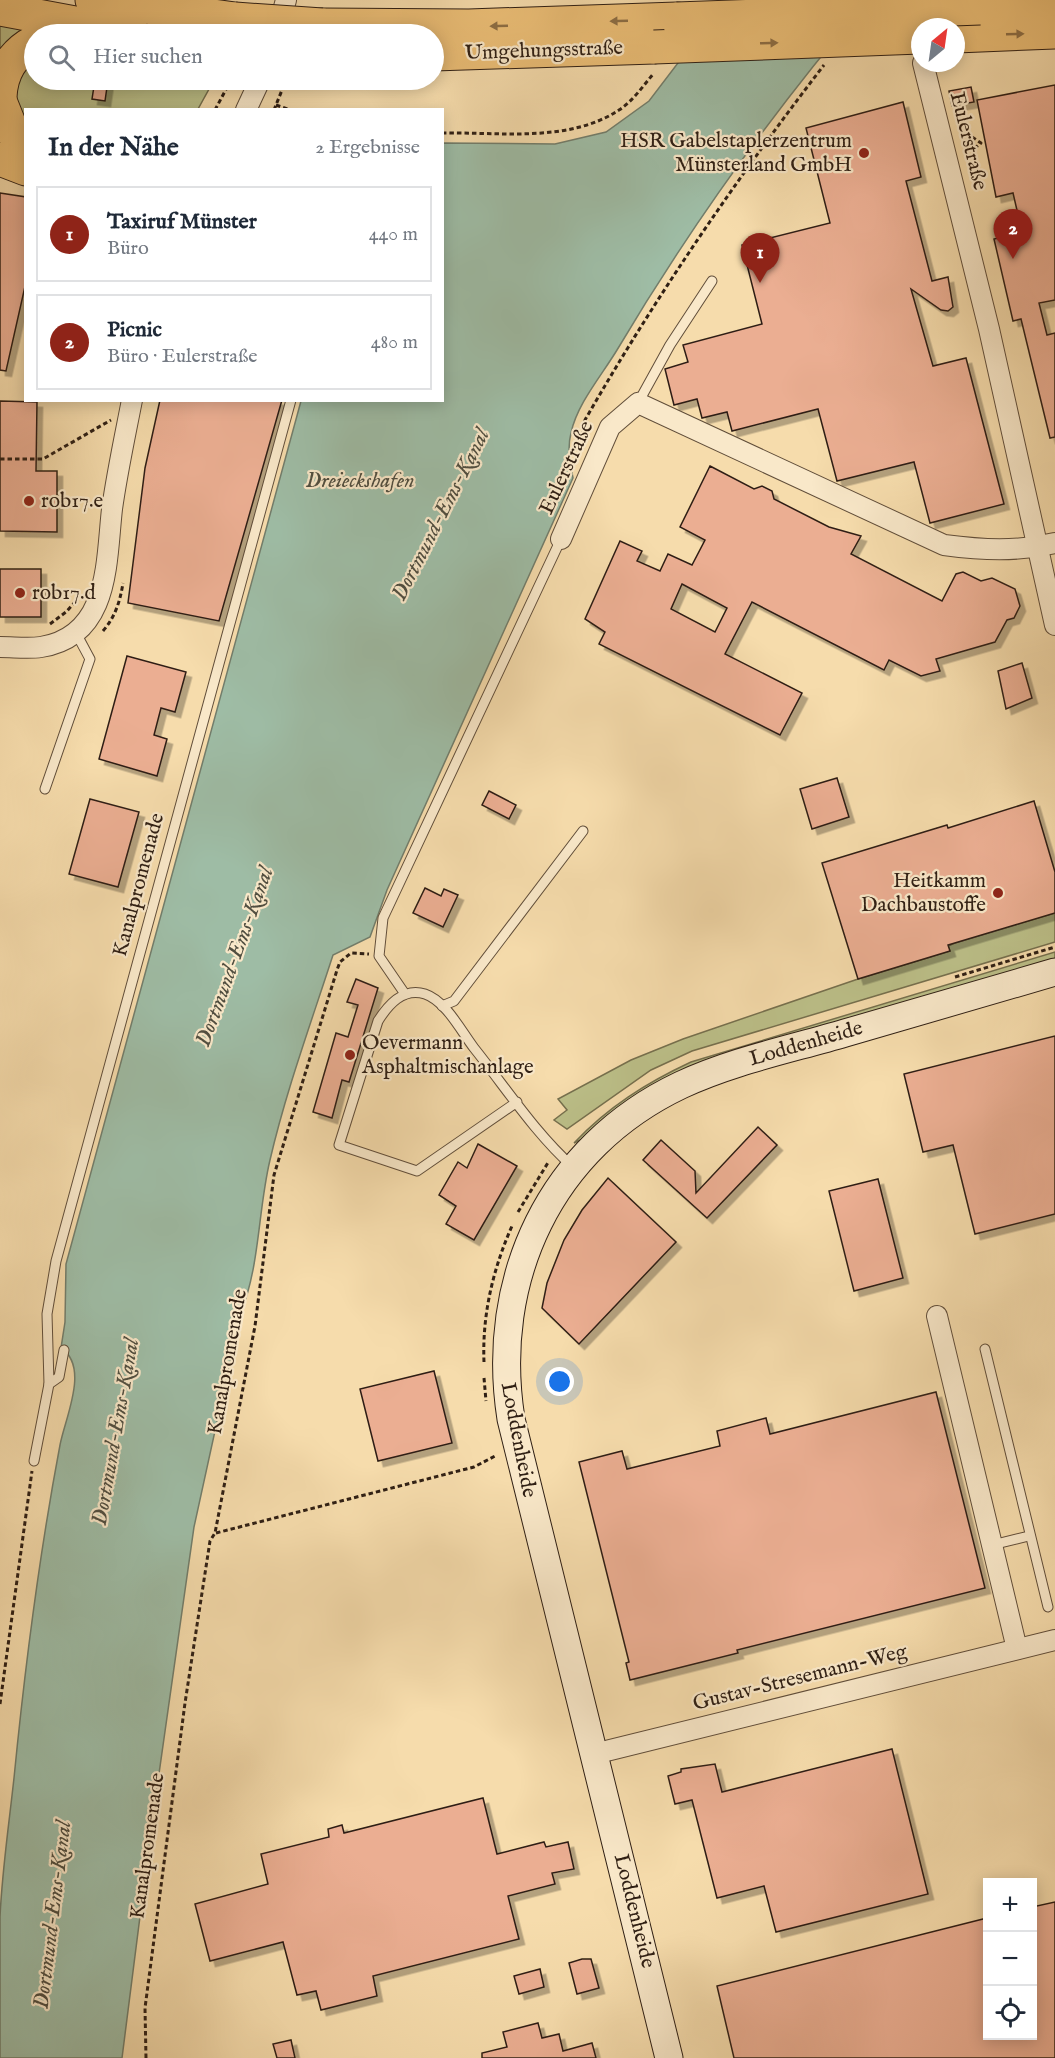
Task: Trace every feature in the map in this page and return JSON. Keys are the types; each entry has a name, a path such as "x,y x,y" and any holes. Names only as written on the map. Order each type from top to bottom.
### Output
{"highway":[{"name":"Umgehungsstraße","path":"92,0 235,19 308,24"},
{"path":"177,0 235,19"},
{"path":"970,26 1055,5"},
{"path":"0,9 66,24"},
{"name":"Umgehungsstraße","path":"444,26 812,14 970,26"},
{"path":"970,26 1055,32"},
{"name":"Umgehungsstraße","path":"444,54 911,38"},
{"path":"24,48 10,63 2,83 0,99 12,131 24,141"},
{"path":"0,159 24,168"}],"street":[{"path":"279,24 286,0"},
{"name":"Eulerstraße","path":"925,72 1046,545 1055,625"},
{"path":"247,108 255,90"},
{"path":"0,647 42,646 75,632 92,613 102,592 112,505 132,402"},
{"path":"638,403 944,545 989,551 1046,545"},
{"name":"Eulerstraße","path":"561,539 597,452 610,427 638,403"},
{"name":"Loddenheide","path":"669,2058 518,1453 505,1385 506,1329 517,1274 565,1159 683,1084 736,1065 1055,972"},
{"path":"937,1316 1017,1649"},
{"name":"Gustav-Stresemann-Weg","path":"594,1754 1055,1640"}],"lane":[{"path":"638,403 670,345 712,281"},
{"name":"Kanalpromenade","path":"34,1461 49,1383 47,1314 56,1261 290,402"},
{"name":"Eulerstraße","path":"379,956 383,918 561,539"},
{"path":"45,789 90,659 75,632"},
{"path":"442,1006 454,1000 583,831"},
{"path":"379,956 405,994"},
{"path":"517,1102 417,1171 339,1145 378,1021 388,1004 405,994 425,994 442,1006 565,1159"},
{"path":"986,1349 1029,1536 1048,1607"},
{"name":"Kanalpromenade","path":"49,1383 59,1377 64,1350"},
{"path":"992,1545 1029,1536"}],"path":[{"path":"597,452 584,445 581,439 582,431 617,364 722,203 812,79"},
{"path":"216,108 226,90"},
{"path":"275,107 282,90"},
{"path":"444,133 566,132 575,129"},
{"path":"972,137 981,143 974,149"},
{"path":"0,459 43,459 116,417 114,428"},
{"path":"45,626 66,612 78,599"},
{"path":"949,979 1055,947"},
{"name":"Kanalpromenade","path":"146,2058 145,2008 162,1868 210,1541 215,1533 255,1326 274,1175 340,962 351,953 379,956"},
{"path":"486,1402 483,1342 494,1276 520,1207 538,1175 565,1159"},
{"path":"215,1533 474,1467 497,1455 495,1445"},
{"path":"0,1704 34,1461"}],"green space":[{"path":"0,25 24,30 24,41 0,64"},
{"path":"24,70 24,90 208,90 199,108 24,108 24,123 12,87"},
{"path":"1055,913 1055,942 692,1051 651,1070 567,1129 554,1120 567,1110 558,1099 631,1060 683,1039 858,979 950,951 948,946 955,943"},
{"path":"1055,952 1055,960 814,1032 574,1143 600,1118 628,1097 691,1062"}],"water":[{"path":"726,0 868,0 800,83 735,170 674,259 584,401 574,422 569,444 573,478 387,890 370,937 333,955 276,1134 266,1179 252,1275 241,1312 194,1527 151,1830 122,2058 0,2058 2,1882 39,1570 52,1487 75,1380 74,1367 61,1348 65,1322 66,1264 301,402 444,402 444,143 555,144 606,132 649,101"}],"building":[{"path":"1055,85 1055,300 1039,303 1047,335 1055,333 1055,437 1050,438 1021,319 1013,321 994,239 1022,232 1013,193 996,197 977,100"},
{"path":"971,87 974,102 952,106 949,91"},
{"path":"93,90 107,90 105,101 92,99"},
{"path":"903,102 921,177 906,181 932,281 948,277 953,307 948,311 941,310 911,289 933,366 966,358 1004,504 930,523 914,462 837,481 818,409 732,431 727,412 702,418 697,399 674,405 665,369 688,362 683,345 762,324 742,245 830,223 806,128"},
{"path":"0,193 24,197 24,291 6,371 0,370"},
{"path":"0,401 37,402 36,471 57,471 57,532 0,531"},
{"path":"160,402 281,402 219,621 128,603 145,468"},
{"path":"710,466 754,489 762,486 772,491 774,499 829,527 861,536 851,554 942,601 956,574 963,572 981,581 992,578 1015,589 1020,606 1014,618 1007,620 995,642 936,659 940,671 921,676 889,660 884,670 752,602 725,654 802,693 780,735 599,644 605,632 585,619 620,541 642,551 637,561 660,571 668,554 692,565 705,540 680,527","holes":["682,584 727,608 715,632 671,609"]},
{"name":"rob17.d","path":"0,569 41,569 41,617 0,617"},
{"path":"127,656 186,672 175,712 161,708 154,735 167,739 157,776 99,759"},
{"path":"1022,663 1032,698 1006,709 998,671"},
{"path":"837,778 849,817 812,829 800,789"},
{"path":"489,791 516,805 509,819 482,805"},
{"path":"90,799 139,812 118,887 69,874"},
{"path":"1034,801 1055,872 1055,913 948,945 950,951 858,979 822,863"},
{"path":"425,888 441,896 444,889 458,895 443,927 413,913"},
{"path":"356,979 378,988 349,1082 342,1080 332,1118 313,1112 336,1033 348,1037 358,1005 347,1002"},
{"path":"1055,1036 1055,1214 975,1234 953,1145 923,1152 904,1074"},
{"path":"758,1127 777,1145 707,1218 643,1160 661,1140 695,1171 696,1193"},
{"path":"478,1144 517,1166 474,1240 446,1224 456,1206 439,1195 458,1162 467,1168"},
{"path":"608,1178 676,1242 579,1344 542,1308 547,1283 564,1240 582,1210"},
{"path":"878,1179 903,1278 854,1291 829,1191"},
{"path":"434,1371 452,1443 378,1461 360,1389"},
{"path":"936,1392 985,1588 737,1650 738,1653 630,1680 626,1663 629,1662 579,1462 622,1451 627,1469 720,1446 717,1431 766,1418 770,1434"},
{"path":"892,1749 928,1894 776,1932 764,1886 717,1898 692,1800 675,1804 668,1776 681,1772 681,1769 715,1764 722,1792"},
{"path":"483,1798 497,1854 544,1842 546,1847 568,1842 574,1869 552,1873 555,1884 508,1896 519,1939 373,1976 377,1996 321,2010 316,1991 297,1995 283,1942 210,1961 195,1904 268,1884 261,1854 329,1837 328,1829 342,1825 344,1833"},
{"path":"1055,1902 1055,2058 734,2058 717,1986 983,1919 983,2040 1037,2040 1037,1906"},
{"path":"591,1959 599,1988 577,1994 569,1963"},
{"path":"540,1969 544,1987 519,1994 514,1976"},
{"path":"538,2023 542,2038 559,2034 563,2051 592,2043 596,2058 482,2058 482,2053 507,2047 503,2032"},
{"path":"291,2040 295,2058 277,2058 273,2044"}],"place":[{"name":"HSR Gabelstaplerzentrum Münsterland GmbH","path":"864,153"},
{"name":"Picnic","path":"1013,259"},
{"name":"Taxiruf Münster","path":"760,283"},
{"name":"rob17.e","path":"29,501"},
{"name":"rob17.d","path":"20,593"},
{"name":"Heitkamm Dachbaustoffe","path":"998,893"},
{"name":"Oevermann Asphaltmischanlage","path":"350,1055"}],"water label":[{"name":"Dreieckshafen","path":"360,481"},
{"name":"Dortmund-Ems-Kanal","path":"441,515"},
{"name":"Dortmund-Ems-Kanal","path":"235,957"},
{"name":"Dortmund-Ems-Kanal","path":"116,1432"},
{"name":"Dortmund-Ems-Kanal","path":"53,1915"}]}
